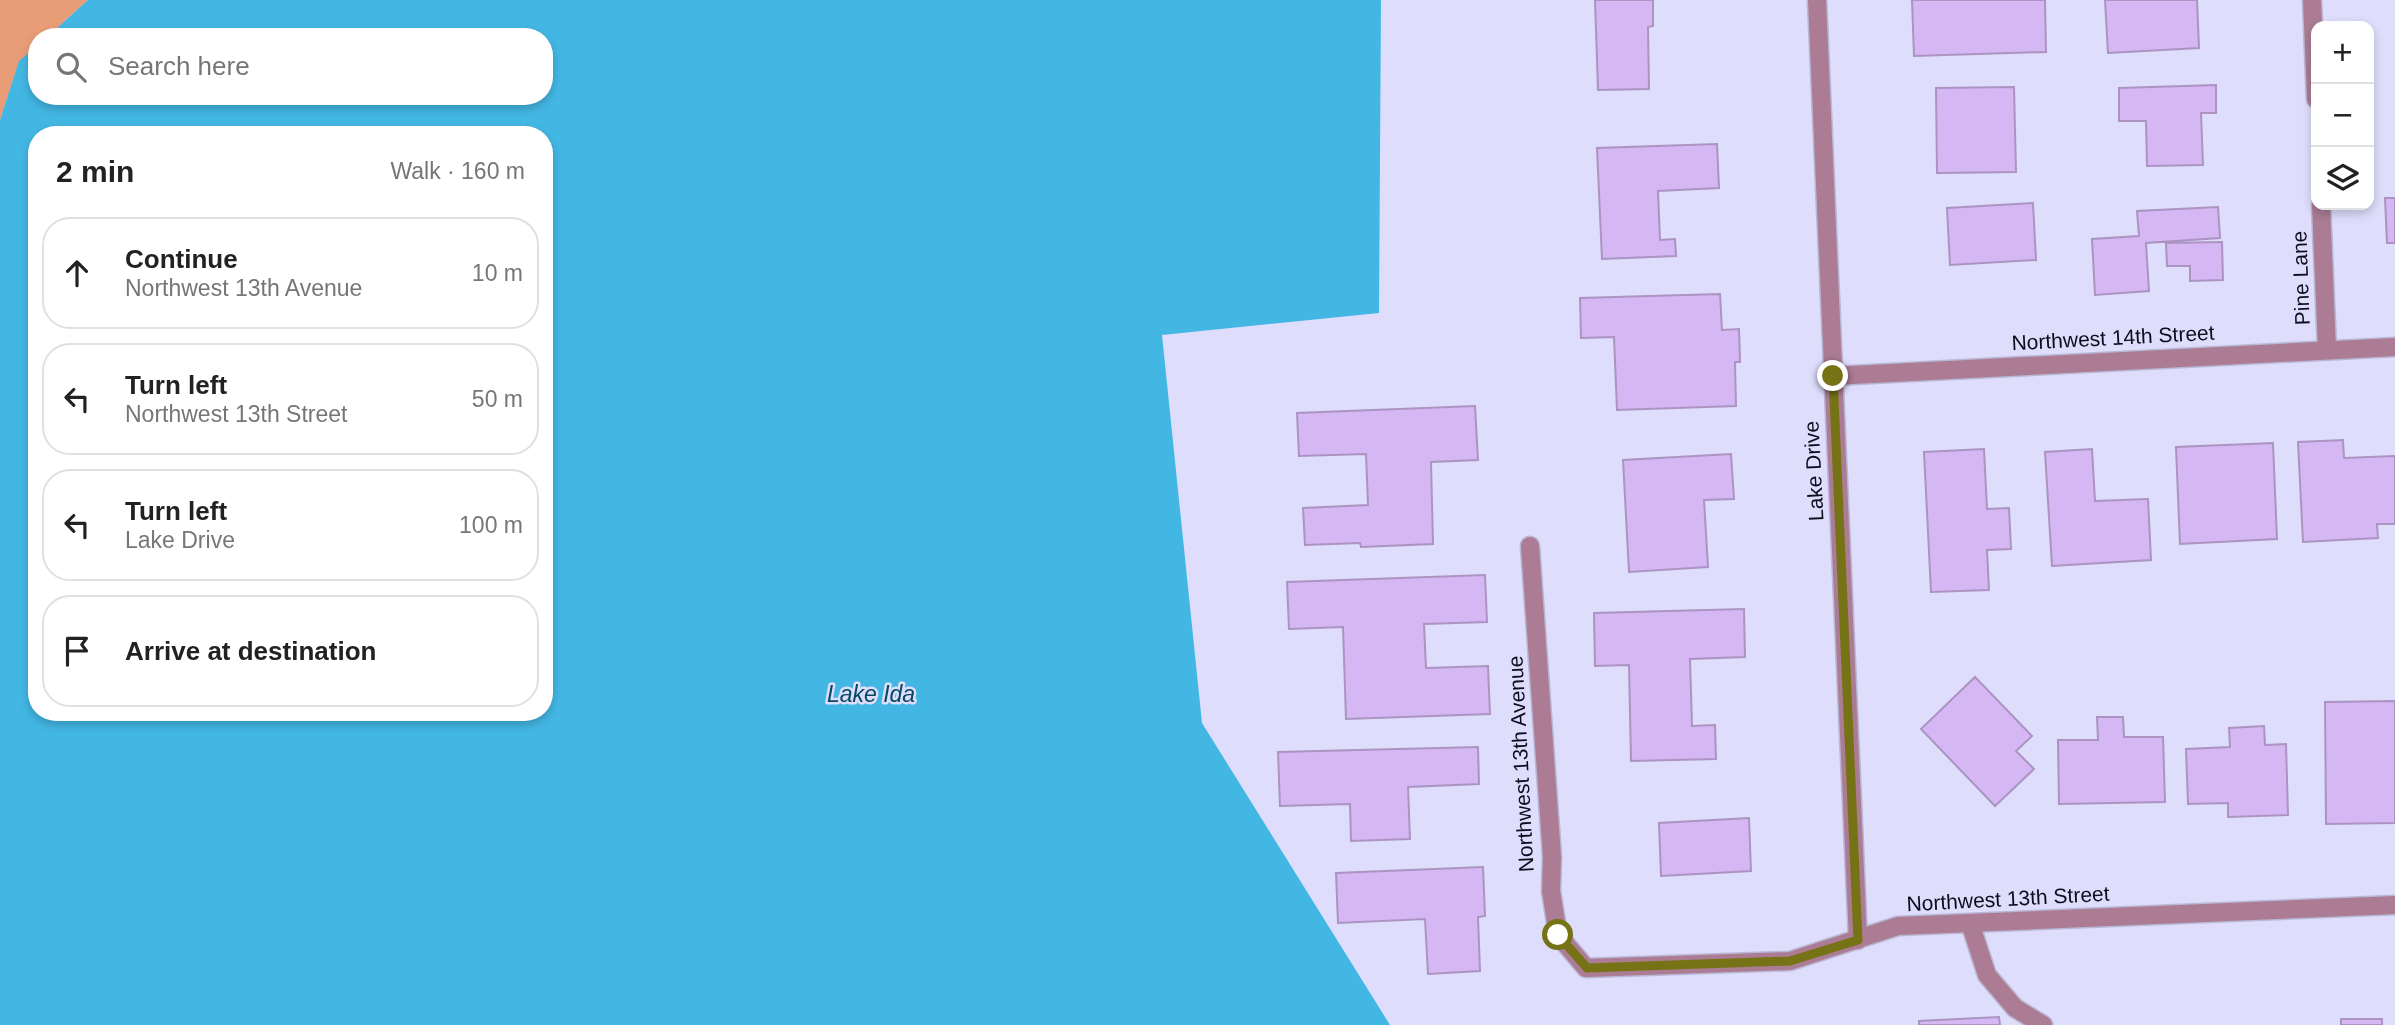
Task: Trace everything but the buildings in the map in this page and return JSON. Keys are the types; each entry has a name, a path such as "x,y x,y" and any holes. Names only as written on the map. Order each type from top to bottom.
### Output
{"street":[{"name":"Lake Drive","path":"1817,0 1858,940"},
{"path":"2312,0 2315,84"},
{"name":"Pine Lane","path":"2321,210 2327,350"},
{"name":"Northwest 14th Street","path":"1833,376 2395,347"},
{"name":"Northwest 13th Avenue","path":"1530,546 1552,857 1551,891 1558,935 1587,968"},
{"name":"Northwest 13th Street","path":"1587,968 1790,961 1898,926 2395,905"},
{"path":"1970,923 1987,975 2015,1008 2043,1025"}],"shaded area":[{"path":"0,0 88,0 57,28 28,28 28,54 19,62 0,120"}],"water":[{"name":"Lake Ida","path":"88,0 1381,0 1379,313 1162,335 1202,723 1390,1025 0,1025 0,120 19,61 28,54 28,105 553,105 553,28 57,28"}],"route":[{"path":"1558,935 1587,968 1790,961 1858,940 1833,376"}]}
